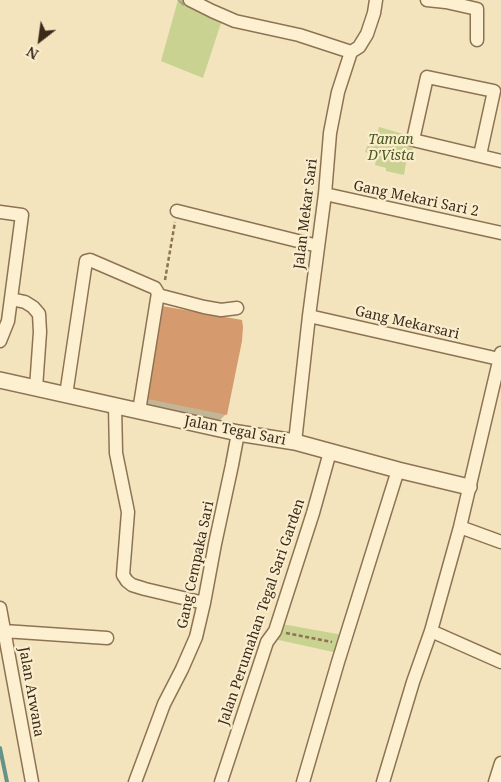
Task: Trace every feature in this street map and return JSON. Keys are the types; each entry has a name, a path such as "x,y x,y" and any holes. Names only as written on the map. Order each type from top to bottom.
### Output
{"street":[{"path":"190,0 235,21 299,35 350,52"},
{"name":"Jalan Mekar Sari","path":"295,442 308,316 325,194 330,133 338,92 350,52 359,47 367,34 376,0"},
{"path":"427,0 477,9 477,40"},
{"path":"480,155 494,91 427,77 413,140 501,160"},
{"name":"Gang Mekari Sari 2","path":"325,194 501,233"},
{"path":"177,211 318,246"},
{"path":"0,212 22,215 8,321 0,341"},
{"path":"66,395 86,260 90,260 155,288 160,296 139,411"},
{"path":"160,296 221,310 237,308"},
{"path":"11,298 25,302 39,314 40,332 36,388"},
{"name":"Gang Mekarsari","path":"308,316 500,356"},
{"path":"383,782 413,682 431,632 460,527 469,487 496,394 500,356"},
{"name":"Jalan Tegal Sari","path":"0,380 238,433 295,442 469,487"},
{"path":"115,406 116,453 128,512 123,575 126,581 145,589 204,604"},
{"name":"Gang Cempaka Sari","path":"135,782 164,704 196,638 238,433"},
{"name":"Jalan Perumahan Tegal Sari Garden","path":"220,782 266,642 275,631 313,513 330,452"},
{"path":"303,782 343,644 398,470"},
{"path":"460,527 501,542"},
{"path":"2,620 107,638"},
{"name":"Jalan Arwana","path":"2,620 32,782"},
{"path":"431,632 501,662"},
{"path":"495,782 501,763"}],"path":[{"path":"160,296 177,211"},
{"path":"275,631 343,644"}],"green space":[{"path":"178,0 222,20 203,78 161,61"},
{"name":"Taman D'Vista","path":"379,127 407,135 406,144 413,149 411,156 407,157 404,175 386,171 386,168 375,165 377,155 365,152 369,142 375,143"},
{"path":"282,624 343,635 338,653 274,639"}],"building":[{"path":"162,306 242,320 242,341 227,415 142,398"}],"waterway":[{"path":"0,748 7,782"}]}
